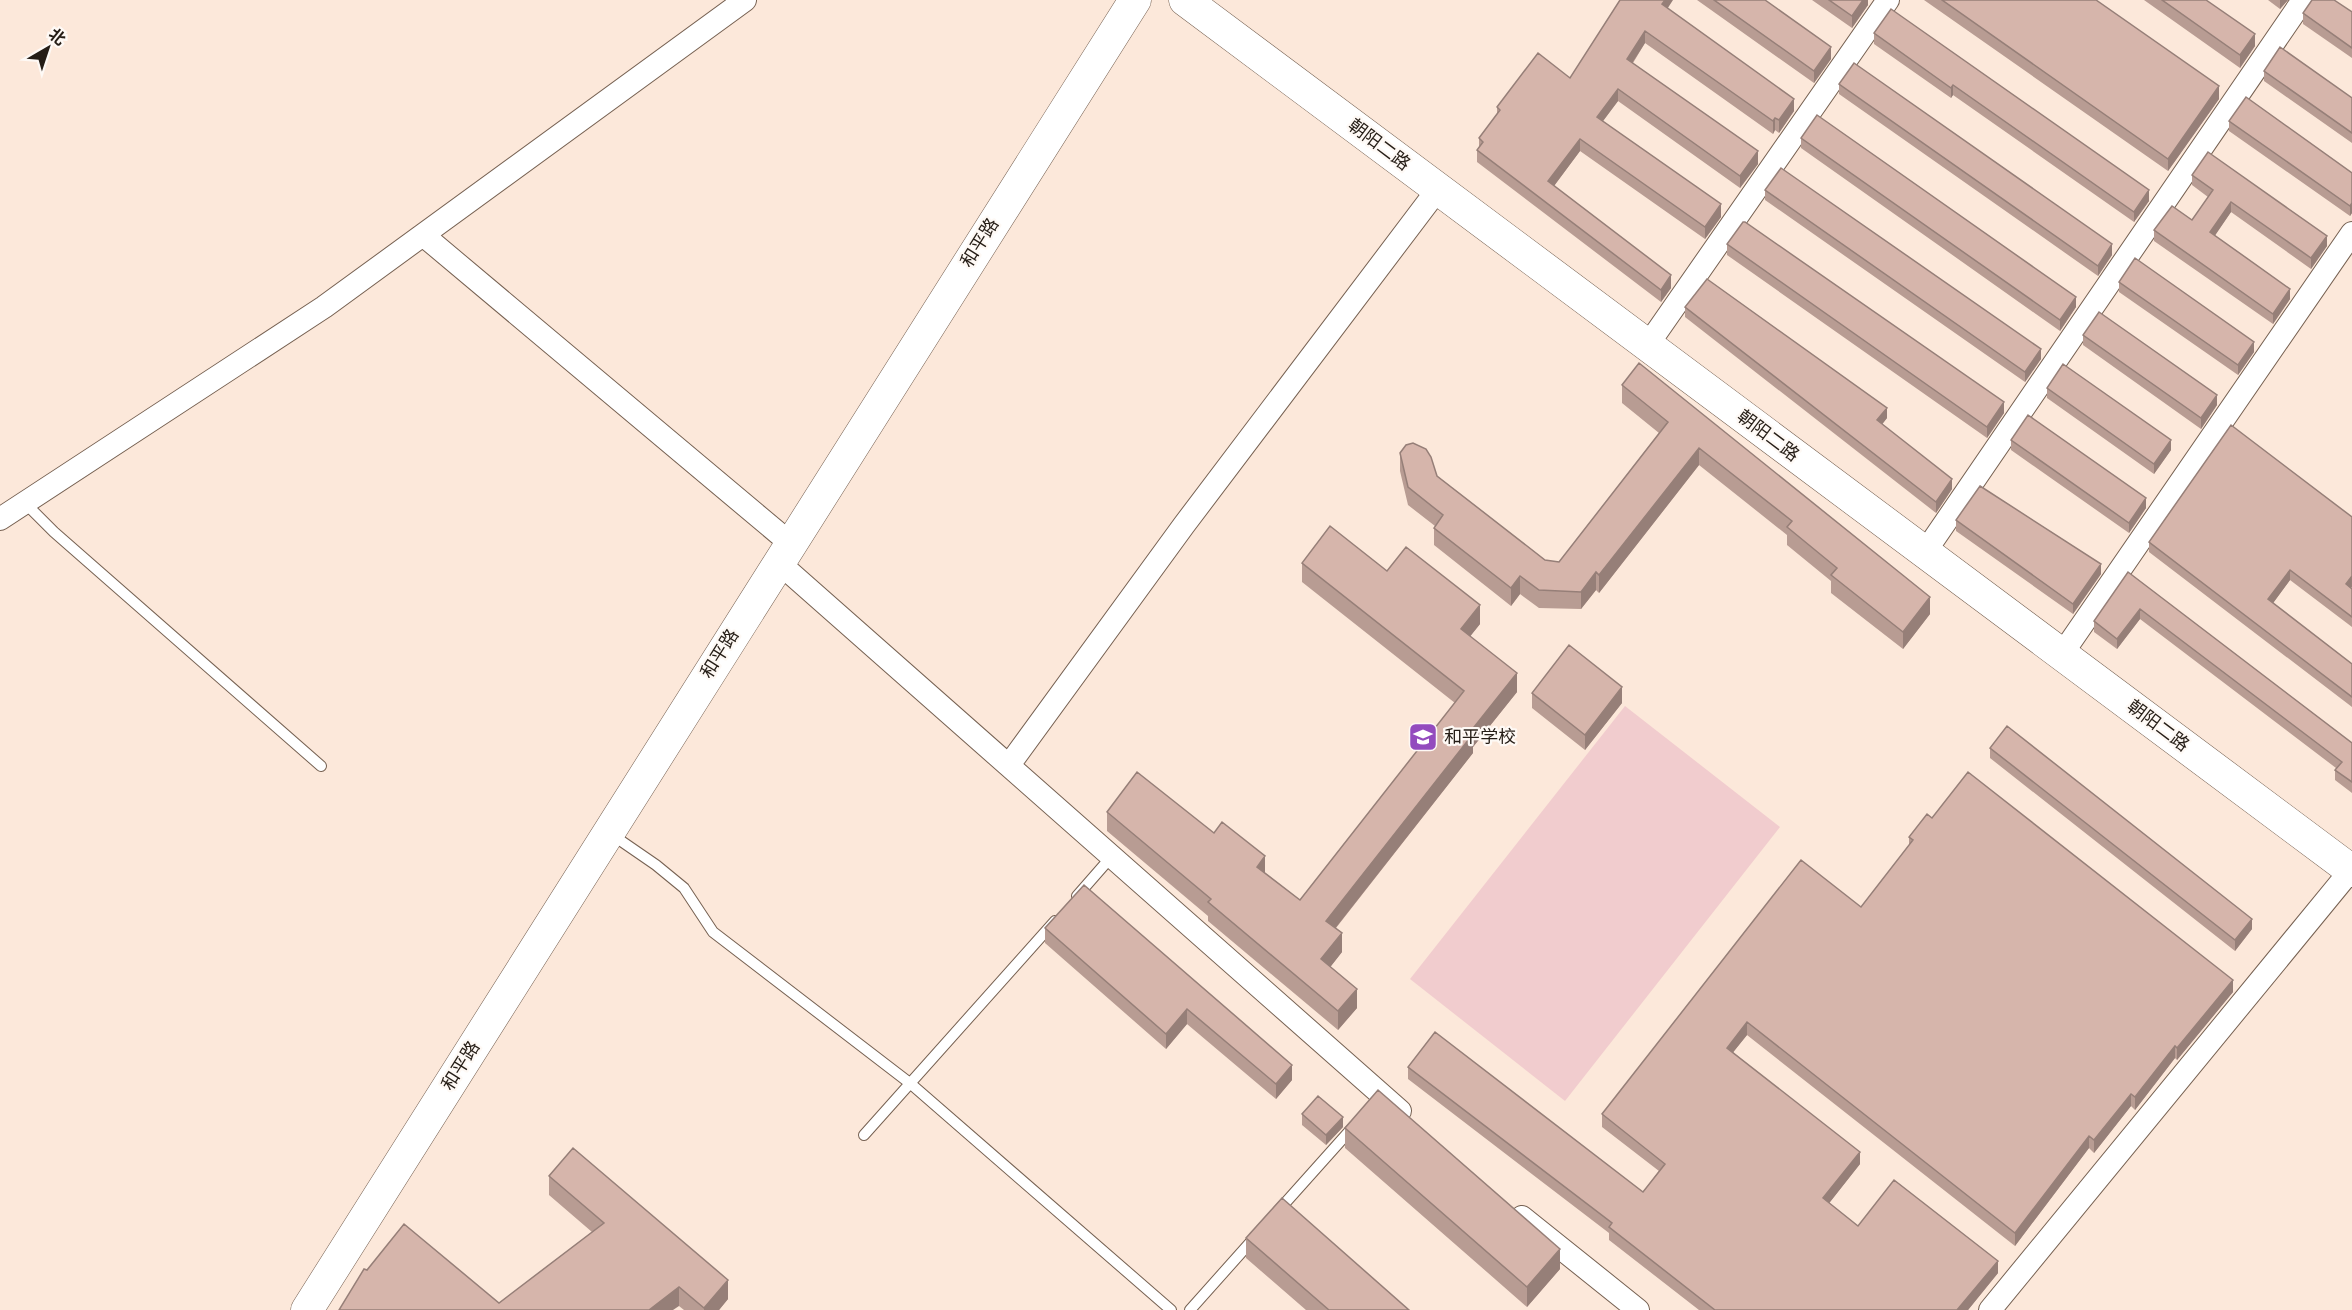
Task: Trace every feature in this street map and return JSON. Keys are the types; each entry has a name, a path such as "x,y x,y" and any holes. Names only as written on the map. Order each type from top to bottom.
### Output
{"street":[{"path":"0,519 324,307 745,0"},
{"name":"和平路","path":"308,1310 784,552 1135,0"},
{"name":"朝阳二路","path":"1185,0 2351,870"},
{"path":"1647,346 1888,0"},
{"path":"1925,552 2303,0"},
{"path":"1010,765 1184,525 1438,189"},
{"path":"2062,654 2352,233"},
{"path":"423,235 784,552 1010,765 1113,856 1378,1099 1417,1125"},
{"path":"1990,1310 2351,870"},
{"path":"1504,1201 1638,1310"}],"lane":[{"path":"25,503 54,532 321,766"},
{"path":"608,832 656,865 684,888 713,932 911,1084 1171,1310"},
{"path":"864,1136 1113,856"},
{"path":"1190,1310 1359,1120"}],"shaded area":[{"path":"1625,706 1780,827 1565,1101 1410,979"}],"building":[{"path":"1620,0 1665,0 1662,4 1794,99 1779,120 1775,118 1773,121 1645,31 1627,59 1758,151 1740,176 1618,89 1597,117 1721,204 1705,227 1580,139 1548,181 1671,275 1661,290 1477,150 1483,142 1479,138 1500,110 1497,107 1538,53 1570,78"},
{"path":"1714,0 1765,0 1831,47 1814,71"},
{"path":"1829,0 1863,0 1852,16"},
{"path":"1942,0 2096,0 2219,86 2168,159"},
{"path":"2162,0 2206,0 2255,34 2240,55"},
{"path":"2312,0 2334,0 2352,12 2352,48 2303,13"},
{"path":"1891,9 2149,190 2134,212 1953,85 1951,88 1874,33"},
{"path":"2280,47 2352,98 2352,133 2264,71"},
{"path":"1854,63 2112,244 2098,266 1839,84"},
{"path":"2246,97 2352,173 2352,203 2350,206 2229,121"},
{"path":"1817,115 2076,297 2060,320 1801,138"},
{"path":"2208,152 2327,236 2311,258 2231,202 2210,232 2290,289 2273,314 2154,230 2172,206 2192,220 2213,190 2192,175"},
{"path":"1781,168 2041,349 2025,372 1765,190"},
{"path":"1743,222 2004,402 1987,427 1727,244"},
{"path":"2135,258 2254,342 2238,365 2119,282"},
{"path":"1707,279 1887,408 1877,420 1952,479 1936,502 1685,307"},
{"path":"2099,312 2217,395 2201,418 2083,335"},
{"path":"1639,363 1930,597 1903,632 1831,575 1837,568 1787,527 1792,521 1699,448 1599,575 1596,572 1581,592 1539,590 1520,576 1511,588 1434,528 1443,515 1408,487 1400,453 1406,445 1413,443 1426,449 1437,476 1545,560 1559,562 1668,422 1622,385"},
{"path":"2063,364 2171,440 2154,464 2047,388"},
{"path":"2028,415 2146,498 2129,523 2011,440"},
{"path":"2231,425 2352,517 2352,576 2346,584 2352,589 2352,617 2290,570 2268,599 2352,664 2352,697 2149,542"},
{"path":"1980,486 2101,564 2073,604 1956,520"},
{"path":"1330,526 1387,571 1406,547 1480,605 1461,629 1517,673 1470,732 1473,734 1326,921 1342,933 1321,959 1357,989 1338,1011 1208,902 1211,899 1107,812 1137,772 1214,833 1222,822 1265,856 1257,867 1300,900 1464,691 1302,563"},
{"path":"2128,572 2352,743 2352,782 2335,770 2342,762 2140,609 2117,639 2094,621"},
{"path":"1569,645 1622,687 1585,735 1532,693"},
{"path":"2007,726 2252,919 2235,940 1990,748"},
{"path":"1968,772 2233,980 2177,1048 2175,1046 2135,1097 2131,1094 2094,1140 2089,1136 2015,1233 1747,1022 1727,1048 1860,1152 1823,1198 1858,1226 1894,1180 1998,1261 1957,1310 1715,1310 1609,1227 1612,1223 1408,1067 1435,1032 1643,1192 1665,1164 1602,1114 1801,860 1861,907 1913,840 1909,837 1927,814 1932,818"},
{"path":"1084,885 1292,1065 1276,1084 1187,1009 1166,1034 1045,928"},
{"path":"1378,1090 1560,1249 1527,1287 1345,1128"},
{"path":"1318,1096 1343,1117 1326,1135 1302,1114"},
{"path":"573,1148 728,1280 704,1308 679,1287 649,1310 339,1310 364,1269 367,1270 404,1224 499,1303 604,1223 549,1176"},
{"path":"1282,1198 1409,1310 1329,1310 1246,1238"}],"place":[{"name":"和平学校","path":"1423,737"}]}
